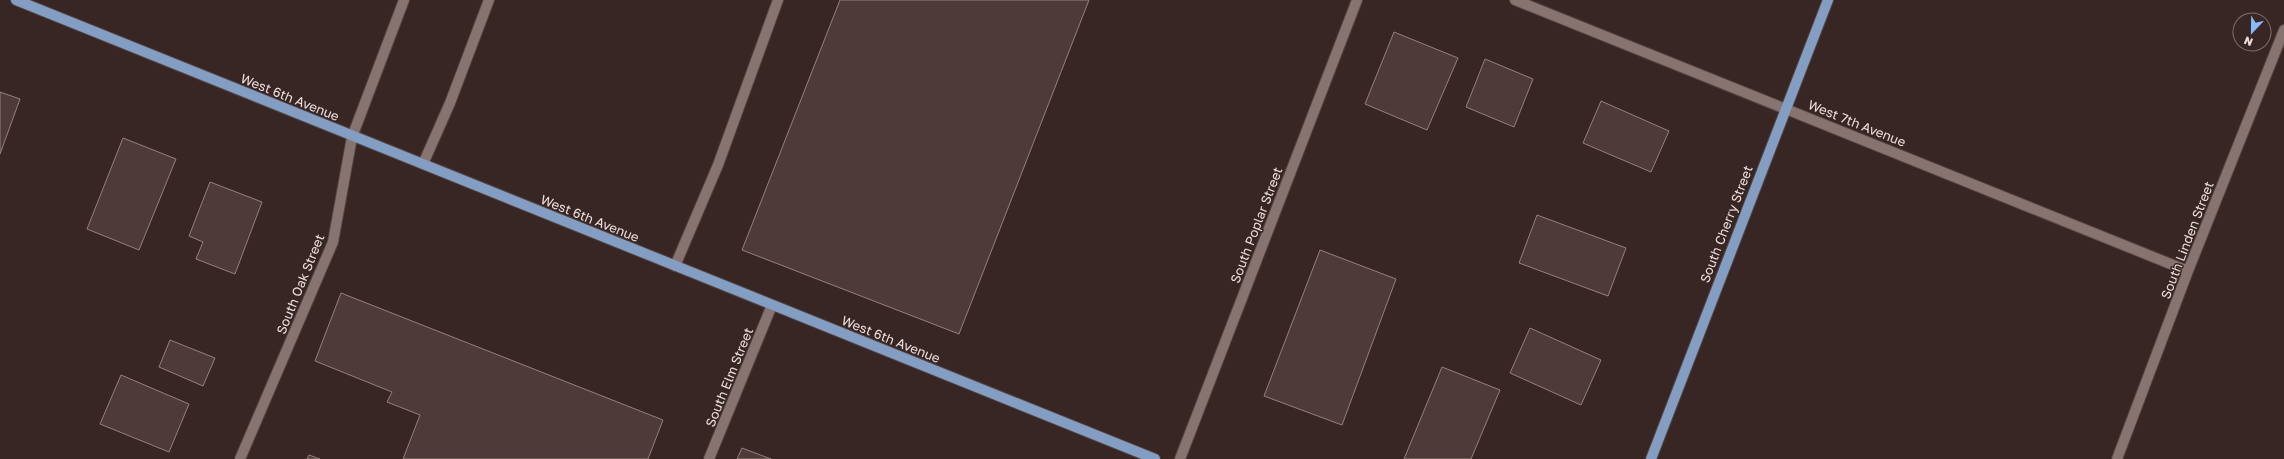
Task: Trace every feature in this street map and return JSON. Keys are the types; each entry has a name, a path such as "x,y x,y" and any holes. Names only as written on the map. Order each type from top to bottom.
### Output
{"main road":[{"name":"West 6th Avenue","path":"16,0 352,137 423,164 1155,459"},
{"name":"South Cherry Street","path":"1651,459 1784,108 1828,0"}],"street":[{"name":"South Oak Street","path":"240,459 333,242 352,137 404,0"},
{"path":"423,164 450,104 489,0"},
{"path":"675,266 718,165 778,0"},
{"name":"South Poplar Street","path":"1180,459 1357,0"},
{"name":"West 7th Avenue","path":"1515,0 2188,271"},
{"name":"South Linden Street","path":"2117,459 2188,271 2284,30"},
{"name":"South Elm Street","path":"709,459 772,305"}],"building":[{"path":"840,0 1089,0 959,334 742,250"},
{"path":"1394,32 1458,58 1427,130 1365,104"},
{"path":"1485,59 1533,79 1514,127 1466,107"},
{"path":"0,92 20,99 0,154"},
{"path":"1601,101 1669,131 1651,172 1583,143"},
{"path":"123,138 176,159 139,250 87,229"},
{"path":"210,182 262,202 235,274 196,259 203,242 189,236"},
{"path":"1537,215 1626,248 1608,296 1519,263"},
{"path":"1320,250 1396,279 1342,425 1264,396"},
{"path":"341,293 663,420 648,459 403,459 420,415 387,402 392,392 315,361"},
{"path":"1530,328 1601,360 1581,405 1510,373"},
{"path":"170,340 215,358 203,386 159,367"},
{"path":"1442,367 1500,390 1471,459 1404,459"},
{"path":"121,375 189,404 169,452 100,424"},
{"path":"742,448 771,459 737,459"},
{"path":"309,455 320,459 307,459"}]}
